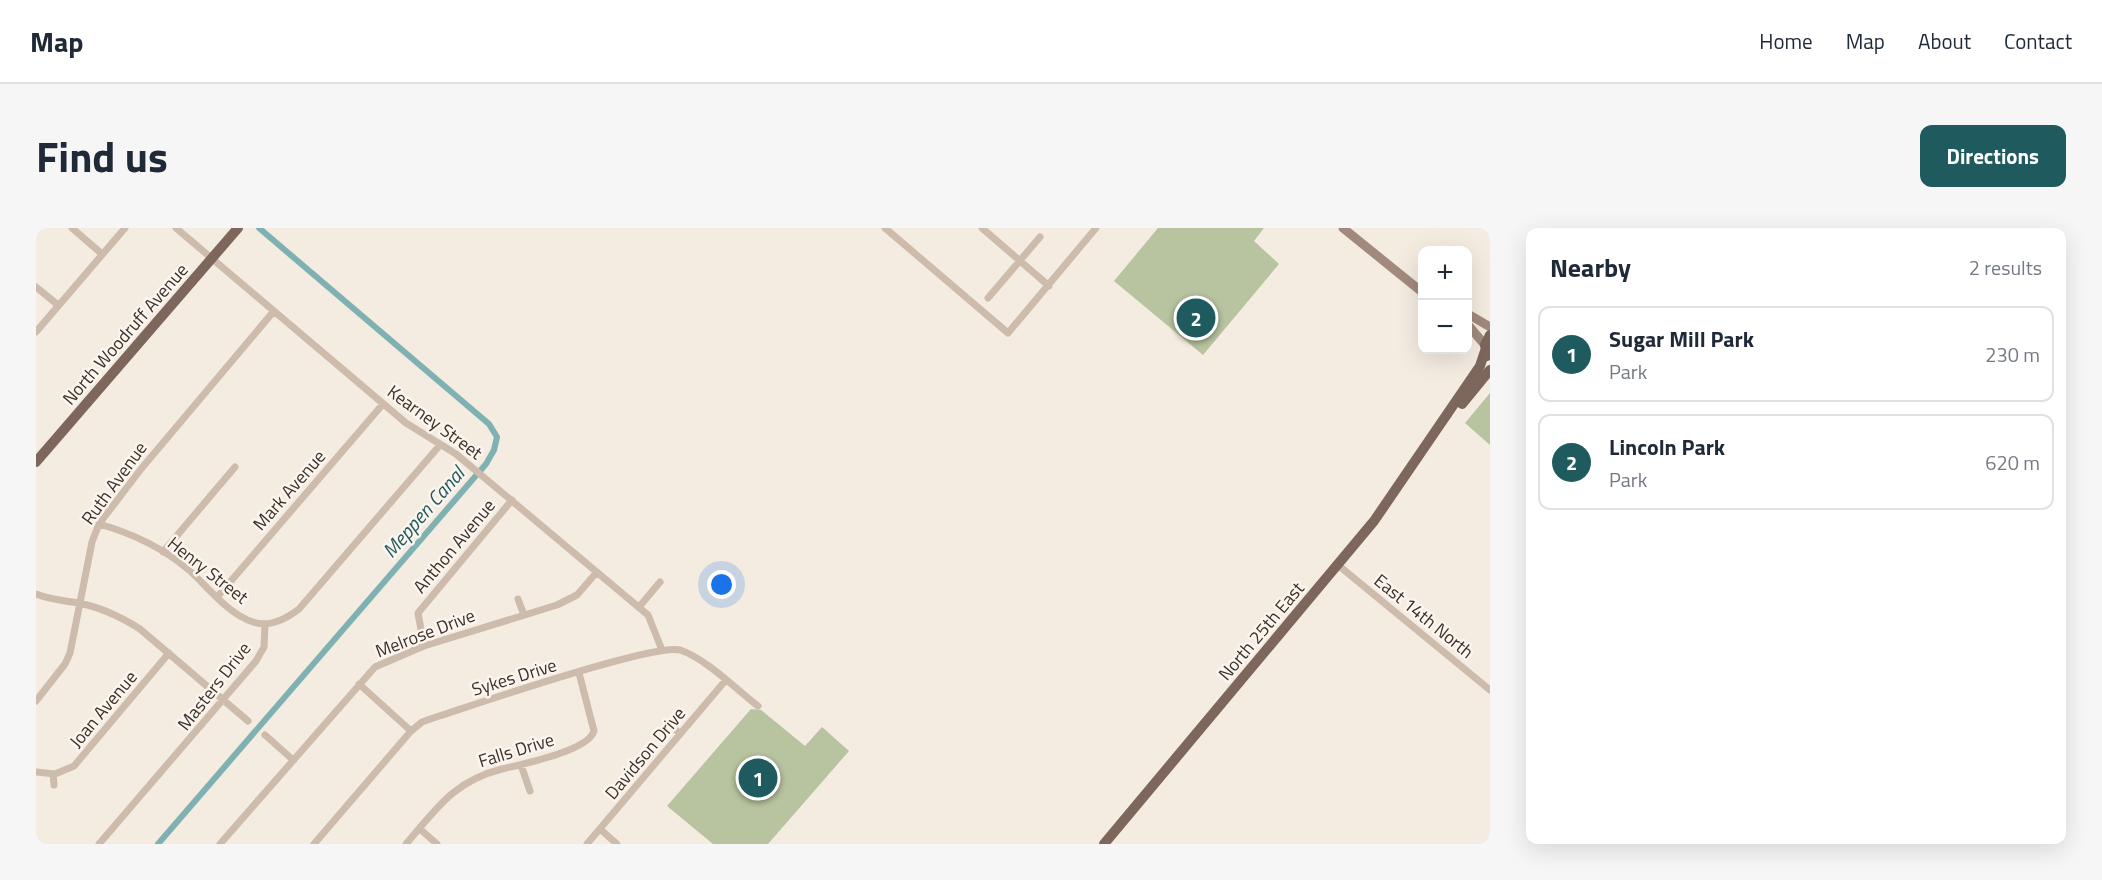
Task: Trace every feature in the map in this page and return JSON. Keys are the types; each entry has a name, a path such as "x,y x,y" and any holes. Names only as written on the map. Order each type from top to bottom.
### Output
{"main road":[{"name":"North Woodruff Avenue","path":"36,462 238,228"},
{"path":"1342,228 1418,289"},
{"path":"1398,272 1418,283"},
{"path":"1472,317 1490,327"},
{"path":"1472,332 1486,352"},
{"name":"North 25th East","path":"1104,844 1374,521 1480,366 1490,334"},
{"name":"North 25th East","path":"1436,433 1490,370"}],"street":[{"path":"72,228 102,254"},
{"path":"36,332 125,228"},
{"name":"Kearney Street","path":"177,228 383,404 476,470 639,607 648,615 662,650"},
{"path":"885,228 1008,333 1096,228"},
{"path":"982,228 1049,286"},
{"path":"988,298 1040,237"},
{"path":"36,287 58,305"},
{"name":"Ruth Avenue","path":"36,701 65,664 74,641 92,542 99,524 141,469 274,312"},
{"name":"Mark Avenue","path":"218,596 383,404"},
{"path":"265,624 279,622 299,609 440,445"},
{"path":"163,552 235,467"},
{"name":"Anthon Avenue","path":"424,646 418,613 512,500"},
{"name":"Henry Street","path":"99,524 123,531 163,552 188,569 244,618 265,624"},
{"name":"East 14th North","path":"1338,565 1490,690"},
{"name":"Melrose Drive","path":"220,844 292,759 375,667 424,646 556,605 577,595 597,572"},
{"path":"639,607 660,582"},
{"path":"36,594 81,603 114,613 168,653 248,721"},
{"path":"518,599 524,615"},
{"name":"Masters Drive","path":"99,844 261,652 265,624"},
{"name":"Sykes Drive","path":"314,844 411,731 422,722 439,716 662,650 685,652 758,706"},
{"name":"Joan Avenue","path":"53,774 74,766 168,653"},
{"name":"Falls Drive","path":"406,844 462,784 572,748 592,736 594,731 579,673"},
{"name":"Davidson Drive","path":"587,844 725,681"},
{"path":"359,684 411,731"},
{"path":"670,724 680,734"},
{"path":"266,735 292,759"},
{"path":"521,765 530,791"},
{"path":"36,772 53,774 54,785"},
{"path":"420,828 437,844"},
{"path":"600,829 617,844"}],"green space":[{"path":"1158,228 1264,228 1254,241 1279,264 1203,355 1114,281"},
{"path":"1490,393 1490,445 1465,423"},
{"path":"751,709 761,710 805,746 822,727 849,751 768,844 713,844 667,806"}],"waterway":[{"name":"Meppen Canal","path":"158,844 486,464 494,450 497,437 489,424 259,228"}],"place":[{"name":"Lincoln Park","path":"1196,318"},
{"name":"Sugar Mill Park","path":"758,778"}]}
